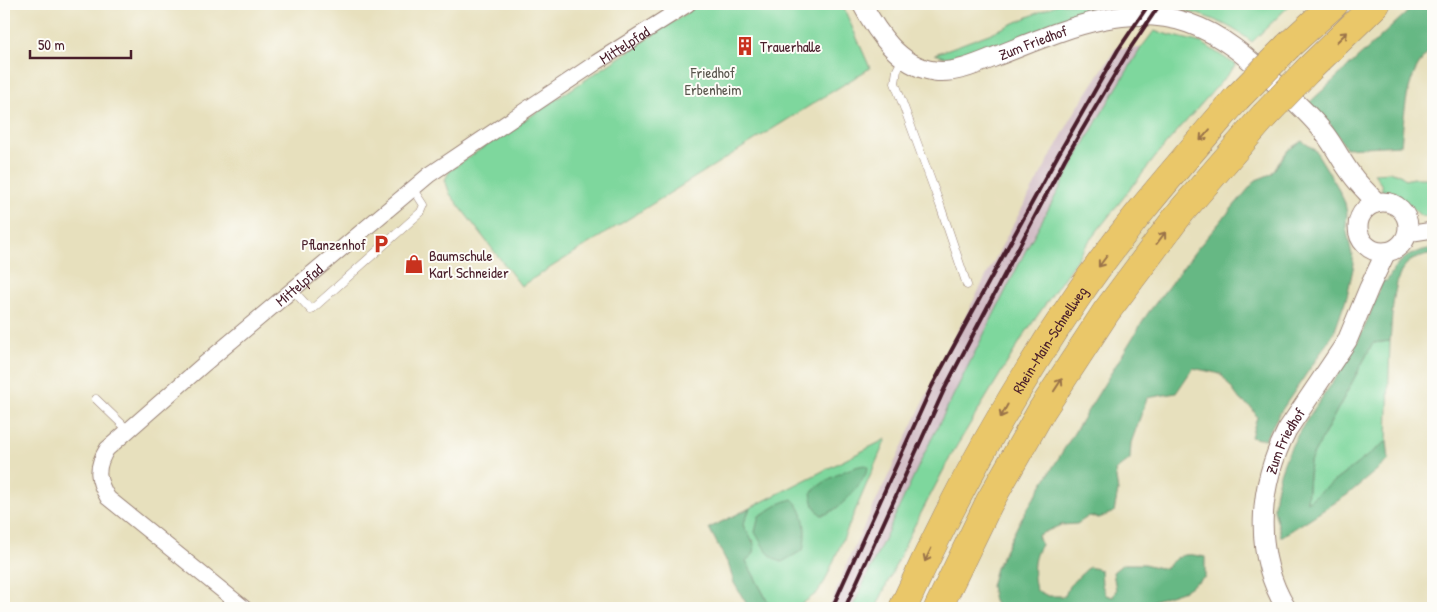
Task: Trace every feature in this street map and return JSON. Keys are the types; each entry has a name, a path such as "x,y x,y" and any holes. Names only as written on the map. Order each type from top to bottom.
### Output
{"highway":[{"path":"1288,46 1324,4"},
{"path":"1288,46 1334,4"},
{"name":"Rhein-Main-Schnellweg","path":"938,608 989,503 1042,410 1106,312 1180,213 1264,116 1376,4"},
{"name":"Rhein-Main-Schnellweg","path":"903,608 960,490 1013,395 1076,297 1152,196 1237,98 1288,46"}],"street":[{"name":"Mittelpfad","path":"244,608 108,498 100,486 99,468 107,449 292,289 429,175 597,62 688,4"},
{"name":"Zum Friedhof","path":"862,4 877,30 887,43 903,58 920,67 934,71 955,70 976,64 1098,20 1137,15 1173,19 1216,35 1240,51 1318,125 1371,207 1359,222 1360,234 1365,244 1378,250 1368,288 1347,341 1330,369 1298,412 1279,446 1272,464 1263,510 1263,534 1269,568 1286,608"},
{"path":"1371,207 1389,203 1399,208 1403,212 1407,229 1399,246 1378,250"},
{"path":"1407,229 1433,229"}],"lane":[{"path":"903,58 897,70 895,84 940,205 967,285"},
{"path":"292,289 311,310 420,212 424,205 413,188"},
{"path":"96,399 128,430"}],"shaded area":[{"path":"1116,48 1141,48 1098,119 1029,244 924,454 852,608 829,608 850,556 950,346 1008,234 1077,108"}],"green space":[{"name":"Friedhof Erbenheim","path":"700,4 842,4 870,68 521,286 450,194 445,180 449,172"},
{"path":"1058,4 1143,4 1142,6 1101,8 970,56 950,59 935,54 989,34"},
{"path":"1172,4 1291,4 1252,42 1223,24 1204,16 1171,7"},
{"path":"1416,4 1433,4 1433,48 1421,61 1411,82 1406,102 1401,145 1346,148 1330,124 1309,103"},
{"path":"1154,31 1202,43 1236,65 1165,145 1090,240 1024,335 953,452 909,536 876,608 852,608 924,454 1029,244 1098,119 1141,48"},
{"path":"1302,141 1315,150 1336,184 1345,203 1347,214 1346,227 1354,264 1347,296 1334,333 1279,414 1265,439 1251,437 1257,417 1252,408 1240,400 1221,374 1193,368 1176,393 1147,398 1131,443 1130,459 1115,471 1118,491 1114,512 1099,518 1089,516 1077,524 1061,525 1038,535 1041,545 1034,561 1035,584 1036,590 1048,596 1065,596 1069,586 1089,567 1101,570 1102,585 1106,595 1113,597 1116,590 1113,572 1123,564 1144,564 1165,569 1174,560 1183,555 1205,557 1205,577 1185,590 1131,608 998,608 994,601 991,586 996,568 1021,519 1148,313 1197,249 1256,180 1271,174 1288,150"},
{"path":"1391,172 1400,174 1405,180 1433,178 1433,217 1421,216 1403,200 1382,192 1382,186 1374,173"},
{"path":"1433,248 1433,254 1414,259 1403,269 1394,299 1390,341 1373,343 1310,461 1307,502 1387,441 1389,460 1347,495 1281,537 1274,507 1277,484 1293,443 1354,348 1366,324 1382,281 1387,281 1400,262 1411,254"},
{"path":"1390,341 1387,441 1307,503 1310,461 1373,343"},
{"path":"886,439 825,581 817,593 799,606 771,608 746,561 754,541 747,534 743,525 750,508"},
{"path":"866,465 868,468 861,482 849,497 834,510 821,515 814,506 811,493 837,475 852,468"},
{"path":"792,499 803,516 805,530 803,550 782,562 769,554 755,532 759,516"},
{"path":"750,508 743,525 755,548 751,557 746,561 771,608 749,608 734,583 729,566 709,528"}],"railway":[{"path":"832,608 932,386 1058,155 1118,50 1149,4"},
{"path":"845,608 944,390 1065,159 1131,47 1160,4"}],"place":[{"name":"Trauerhalle","path":"745,46"},
{"name":"Pflanzenhof","path":"381,244"},
{"name":"Baumschule Karl Schneider","path":"414,264"}]}
